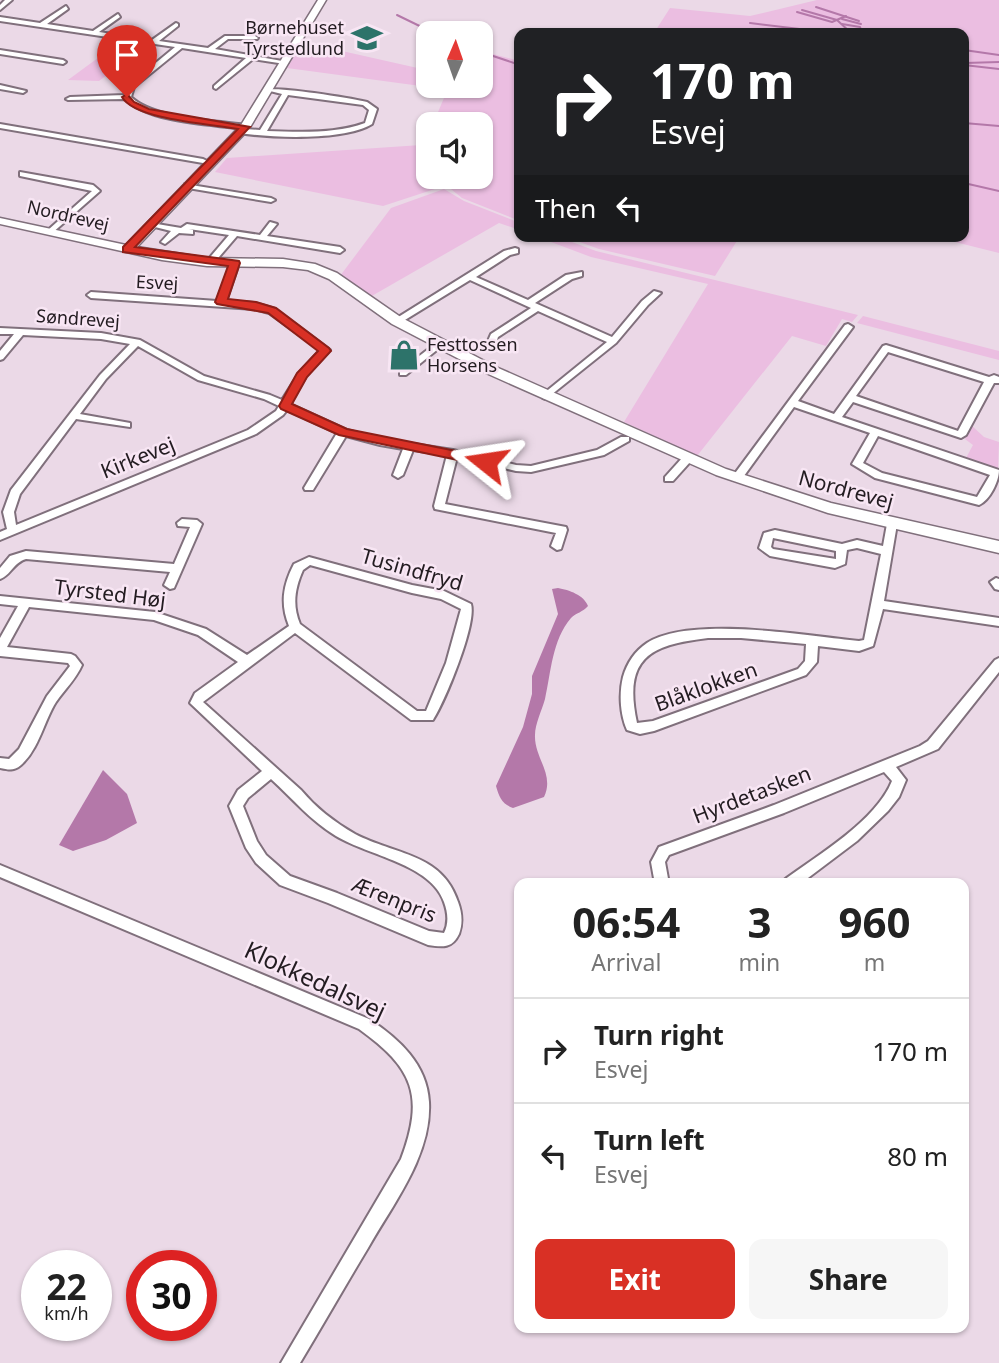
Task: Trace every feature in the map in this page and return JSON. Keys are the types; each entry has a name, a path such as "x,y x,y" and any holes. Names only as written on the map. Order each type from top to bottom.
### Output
{"street":[{"path":"0,8 9,0"},
{"path":"127,250 243,129 322,0"},
{"path":"41,25 66,8"},
{"path":"94,33 118,16"},
{"path":"0,19 285,62"},
{"path":"153,42 176,24"},
{"path":"209,51 233,35 255,38"},
{"path":"180,47 131,86 127,97 130,103 147,111 262,133 354,129 368,124 372,117 373,109 365,103 269,90"},
{"path":"0,52 63,62"},
{"path":"216,87 251,57"},
{"path":"0,87 23,91"},
{"path":"262,133 287,91"},
{"path":"70,99 127,97"},
{"path":"0,126 203,161"},
{"path":"23,174 93,187 96,191 51,232"},
{"path":"188,186 271,200"},
{"name":"Nordrevej","path":"0,221 127,250 210,262 284,263 323,271 397,321 546,396 687,459 828,508 999,547"},
{"path":"261,238 273,224"},
{"path":"151,225 198,233 192,240"},
{"path":"165,242 187,226 340,250"},
{"path":"210,262 235,233"},
{"path":"397,321 507,253 516,251"},
{"path":"221,302 235,263"},
{"path":"493,341 494,336 533,305 569,277 579,274"},
{"path":"470,277 613,341"},
{"path":"546,396 613,341 657,293"},
{"name":"Esvej","path":"91,295 221,302 256,306 272,311 325,351 302,375 285,406"},
{"path":"737,478 848,327"},
{"name":"Søndrevej","path":"0,331 101,336 136,342 148,346 201,379 267,397 343,432 410,447 453,453 509,467 531,468 600,453 625,439"},
{"path":"0,357 20,333"},
{"path":"13,530 7,517 15,493 103,377 136,342"},
{"path":"403,373 440,343"},
{"path":"836,418 886,348 995,380 961,435 852,398"},
{"path":"793,403 997,474 979,501 879,477 857,464 876,432"},
{"name":"Kirkevej","path":"0,536 251,432 267,423 285,406"},
{"path":"74,416 126,425"},
{"path":"309,488 343,432"},
{"path":"398,475 410,447"},
{"path":"453,453 439,506 562,530 557,546"},
{"path":"669,479 687,459"},
{"path":"170,585 197,524 183,523"},
{"path":"892,524 878,604 999,622"},
{"path":"842,548 841,561 835,564 770,552 765,548 768,536 775,534 842,548 858,544 886,551"},
{"path":"0,575 14,559 26,555 176,568"},
{"name":"Tusindfryd","path":"309,561 452,597 467,607 469,615 436,708 424,718 415,716 295,626 288,612 287,596 298,566 309,561"},
{"name":"Tyrsted Høj","path":"0,600 155,616 202,632 246,661"},
{"path":"0,763 11,765 20,759 36,733 37,722 76,665 71,659 0,650 25,603"},
{"name":"Blåklokken","path":"812,642 811,662 802,672 654,726 640,729 631,726 626,691 631,671 638,656 658,643 675,636 715,632 859,646 869,643 878,604"},
{"path":"246,661 295,626"},
{"name":"Ærenpris","path":"246,661 199,696 196,703 271,772 301,801 349,836 370,847 406,858 434,874 450,897 454,911 455,924 449,939 444,941 428,938 285,881 271,871 251,844 236,806 243,794 271,772"},
{"name":"Hyrdetasken","path":"661,878 658,862 664,851 933,745 999,663"},
{"path":"797,878 864,826 893,795 899,780 887,765"},
{"name":"Klokkedalsvej","path":"0,871 364,1024 395,1045 411,1067 419,1087 422,1110 419,1137 407,1164 290,1363"}],"shaded area":[{"path":"817,0 999,0 999,253 955,242 969,242 969,28 657,28 670,8 750,16"},
{"path":"302,42 416,68 416,85 287,68"},
{"path":"106,52 132,56 99,81 68,80"},
{"path":"494,54 514,59 514,219 462,198 451,189 493,189 493,112 438,112 444,98 494,98"},
{"path":"416,145 416,189 435,189 383,206 215,172 227,158"},
{"path":"444,189 464,201 514,221 514,228 499,223 370,297 340,276 391,208"},
{"path":"551,242 572,242 596,251 858,315 852,322 842,319 826,346 792,336 697,456 624,422 708,284 591,257"},
{"path":"580,242 736,242 715,276"},
{"path":"863,316 999,351 999,360 857,323"},
{"path":"971,425 984,437 999,442 998,470 966,458 973,445 965,439"},
{"path":"558,588 580,596 588,606 571,618 560,636 536,726 536,743 546,773 547,789 544,797 513,808 502,800 496,786 523,727 532,694 532,676 558,614 552,589"},
{"path":"103,770 127,794 137,823 106,840 73,851 59,845"}],"waterway":[{"path":"816,7 845,16"},
{"path":"802,10 837,20"},
{"path":"797,12 832,22 837,20"},
{"path":"397,15 416,24"},
{"path":"837,20 845,16"},
{"path":"845,16 859,21"},
{"path":"842,19 861,24"},
{"path":"837,20 846,28"},
{"path":"750,23 792,28"},
{"path":"842,24 860,28"},
{"path":"969,51 999,55"},
{"path":"494,56 514,63"},
{"path":"969,63 999,62"},
{"path":"969,66 999,69"},
{"path":"969,123 999,126"},
{"path":"969,184 999,191"}],"place":[{"name":"Børnehuset Tyrstedlund","path":"367,38"},
{"name":"Festtossen Horsens","path":"404,355"}],"route":[{"path":"127,97 137,108 147,111 245,127 127,250 207,262 235,263 221,302 241,303 272,311 325,351 302,375 285,406 343,432 380,442 453,453 486,462"}]}
